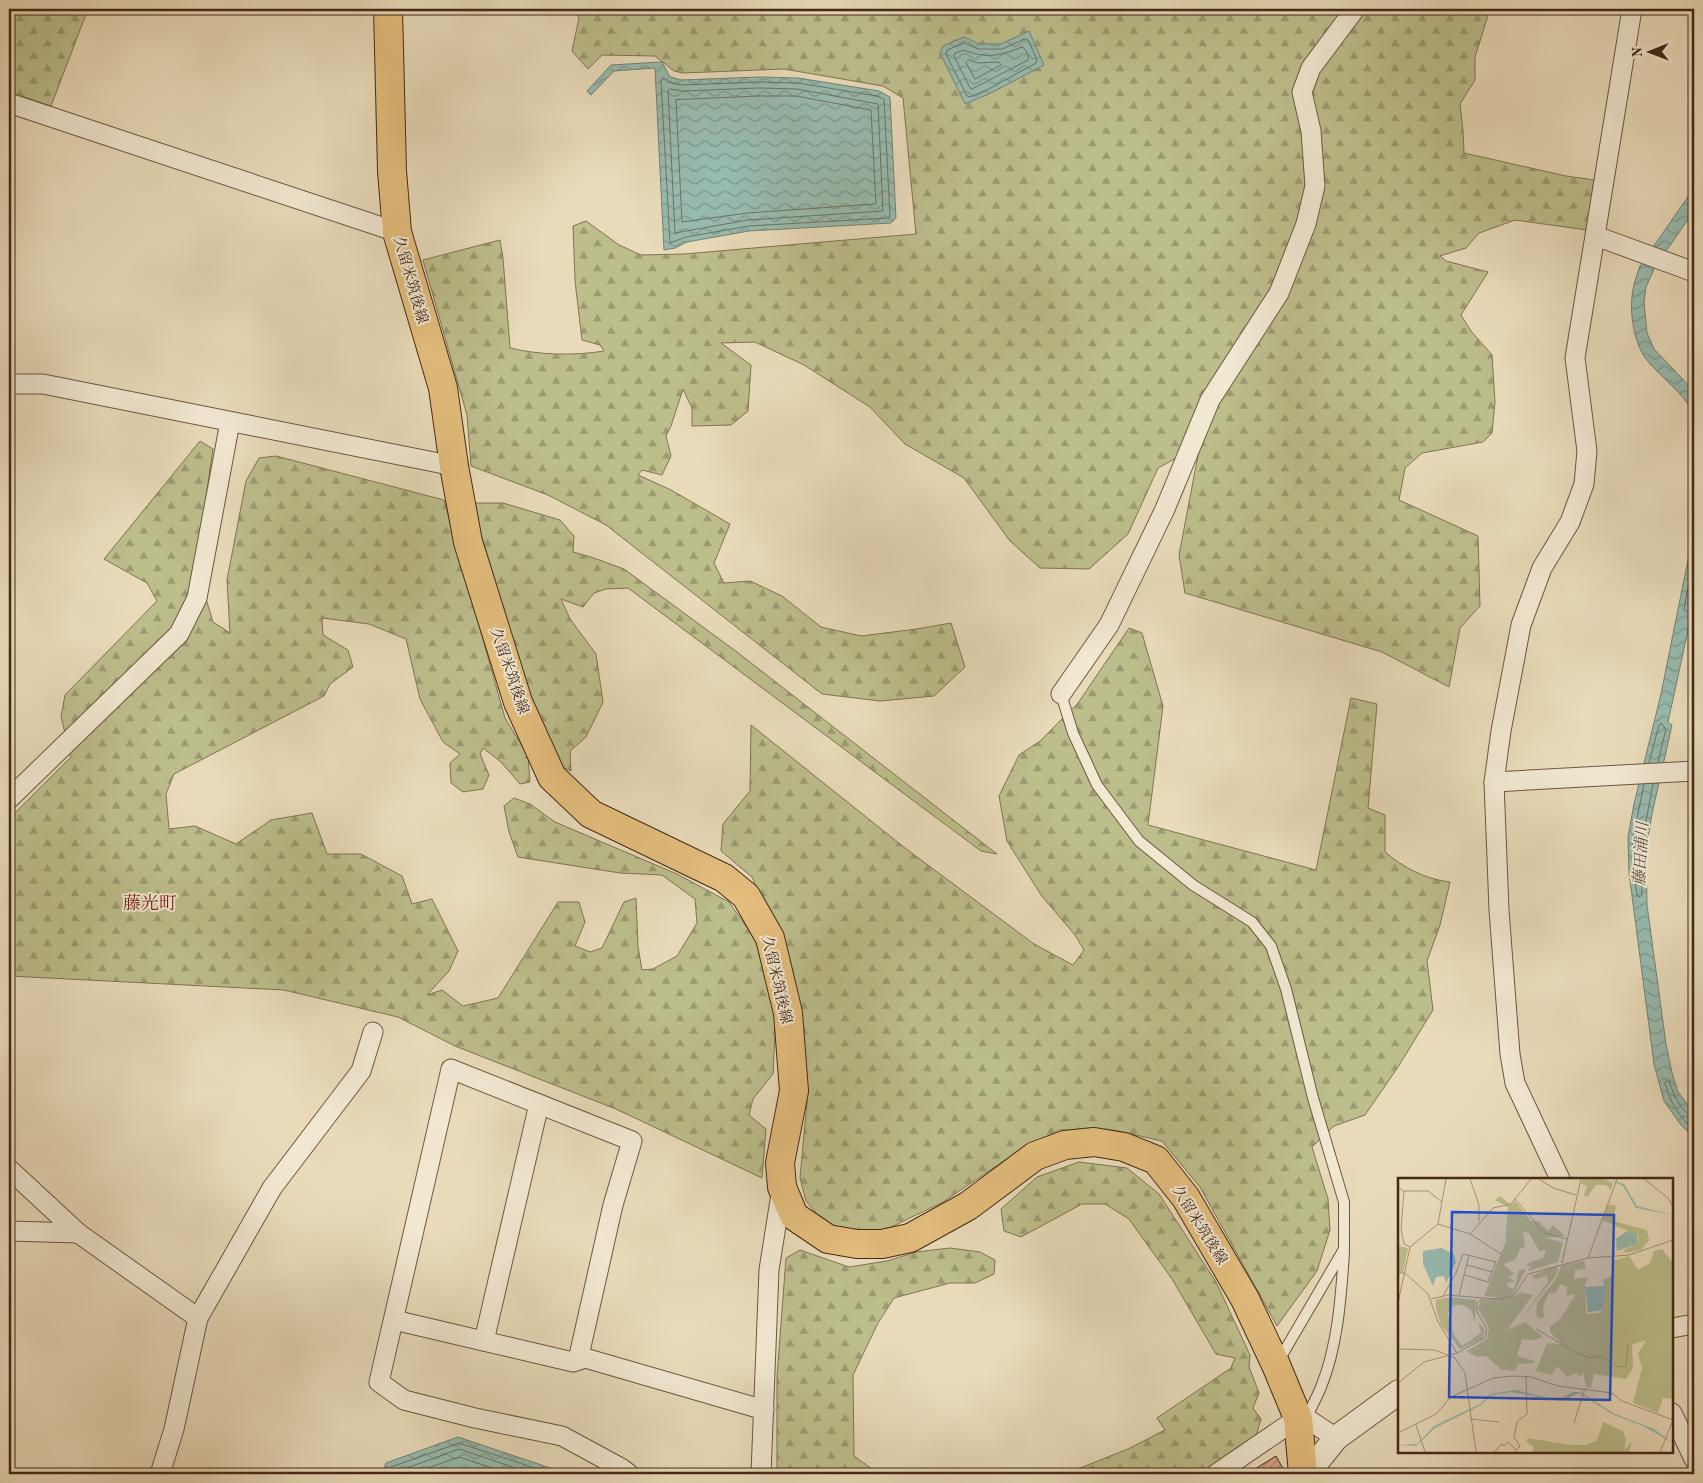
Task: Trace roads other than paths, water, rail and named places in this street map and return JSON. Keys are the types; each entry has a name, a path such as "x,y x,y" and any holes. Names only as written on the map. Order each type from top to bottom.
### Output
{"main road":[{"name":"久留米筑後線","path":"388,9 392,171 397,232 442,388 468,542 518,702 552,777 591,814 724,878 746,896 770,938 788,1013 794,1091 780,1163 782,1187 794,1216 828,1239 857,1244 882,1244 910,1238 968,1206 1035,1156 1065,1145 1094,1142 1124,1147 1156,1160 1186,1198 1245,1299 1302,1418 1305,1474"}],"street":[{"path":"1061,694 1110,625 1165,509 1210,400 1279,293 1306,224 1314,186 1311,131 1302,92 1310,68 1355,9"},
{"path":"1560,1178 1515,1083 1510,1054 1499,910 1494,782 1501,730 1521,625 1542,568 1570,522 1584,484 1588,451 1576,358 1632,9"},
{"path":"9,103 397,232"},
{"path":"1596,236 1694,272"},
{"path":"9,384 43,384 454,466"},
{"path":"9,799 179,634 197,598 230,422"},
{"path":"1494,782 1694,771"},
{"path":"160,1474 174,1428 198,1318 272,1188 361,1071 373,1032"},
{"path":"578,1360 613,1205 632,1141 451,1069 379,1382 404,1400 475,1418 562,1436 630,1474"},
{"path":"484,1341 539,1104"},
{"path":"9,1169 78,1233 198,1318"},
{"path":"761,1474 769,1270 782,1187"},
{"path":"9,1231 78,1233"},
{"path":"394,1320 573,1362 585,1358 764,1410"},
{"path":"1673,1328 1694,1324"},
{"path":"1305,1474 1336,1438 1398,1393"},
{"path":"1673,1415 1694,1459"},
{"path":"1216,1474 1302,1418 1336,1438"}],"lane":[{"path":"1061,694 1073,733 1097,785 1139,841 1194,885 1252,922 1271,946 1286,989 1313,1098 1344,1202 1344,1249 1340,1305 1332,1353 1322,1386 1302,1418"},
{"path":"1276,1366 1344,1249"}],"water":[{"path":"1029,31 1044,65 991,93 965,104 940,53 943,46 964,37 979,44 1001,44"},
{"path":"662,62 670,77 681,80 759,77 798,78 879,91 890,97 896,218 891,223 749,231 687,242 675,248 664,250 655,68 614,71 591,95 587,91 611,65"},
{"path":"1694,188 1694,211 1655,267 1646,287 1644,302 1647,333 1654,349 1694,391 1694,414 1678,392 1646,359 1638,345 1632,320 1632,304 1633,288 1640,266"},
{"name":"藤田浦川","path":"1694,530 1694,603 1668,722 1672,725 1646,849 1647,905 1666,1044 1678,1092 1694,1113 1694,1137 1681,1125 1664,1101 1654,1064 1629,873 1628,837 1634,804 1661,694"},
{"path":"458,1437 568,1474 382,1474 386,1463"}],"district":[{"name":"藤光町","path":"150,903"}]}
